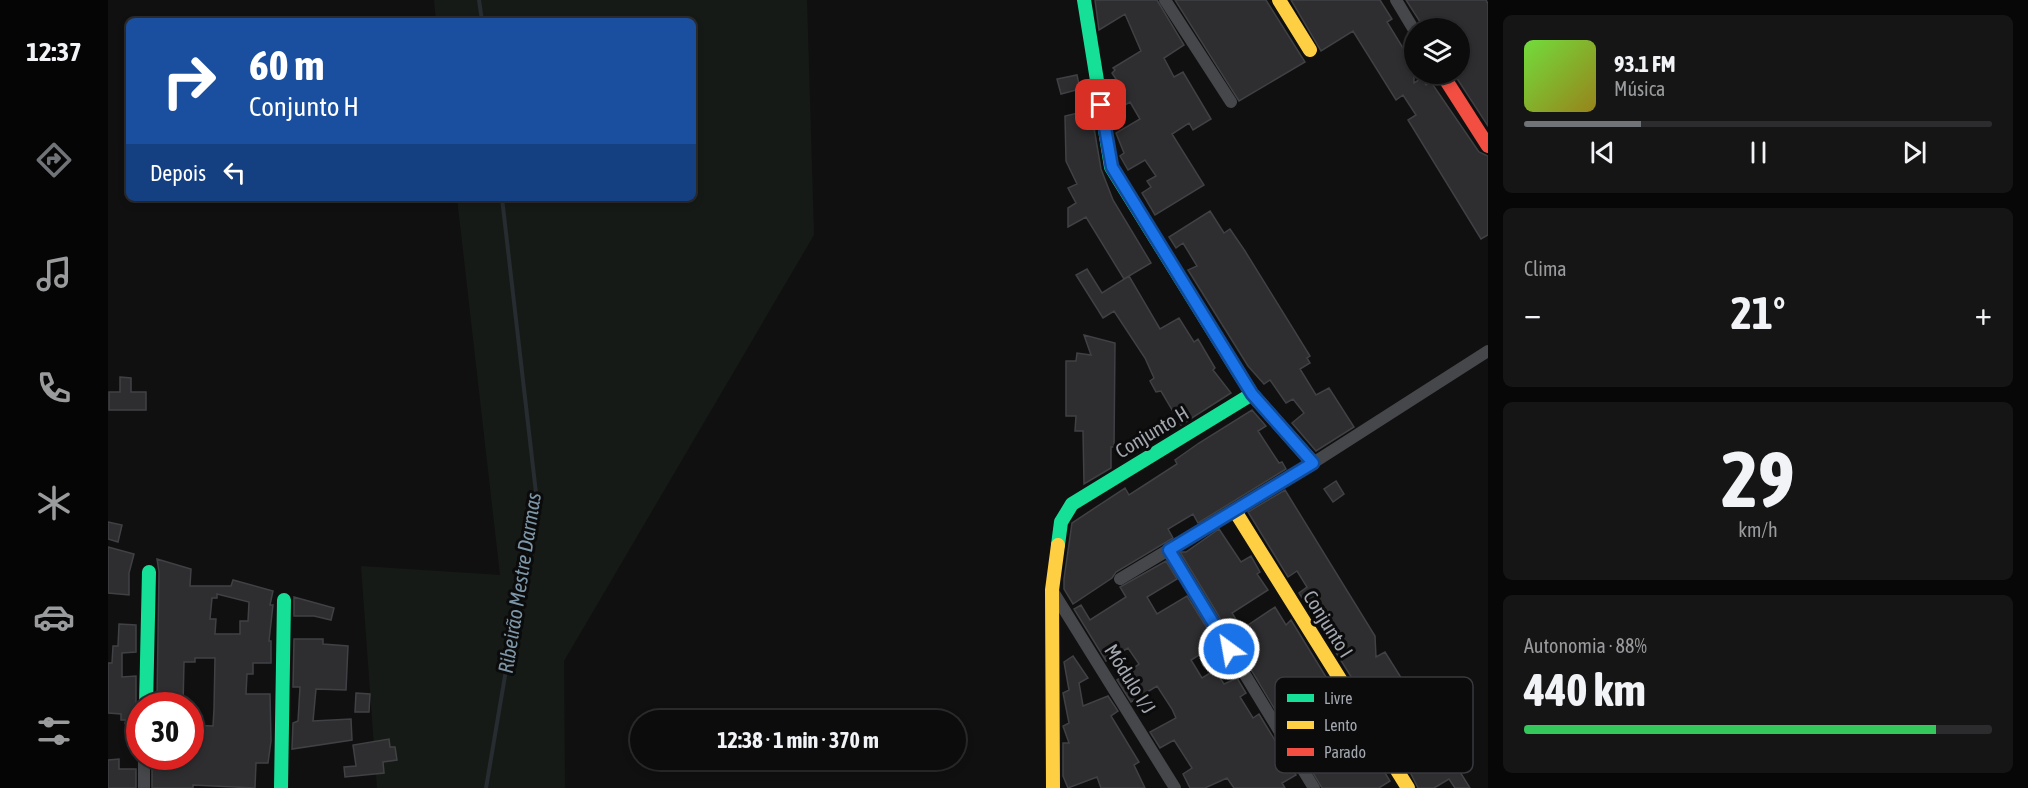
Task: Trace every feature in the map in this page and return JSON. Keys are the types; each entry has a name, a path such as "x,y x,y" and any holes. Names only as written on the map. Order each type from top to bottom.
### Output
{"street":[{"path":"1084,0 1112,167 1252,394 1313,463"},
{"path":"1165,0 1231,102"},
{"path":"1279,0 1310,50"},
{"path":"1396,0 1407,18"},
{"path":"1448,84 1488,146"},
{"path":"1120,579 1313,463 1488,351"},
{"name":"Conjunto H","path":"1052,590 1061,522 1072,504 1252,394"},
{"name":"Conjunto I","path":"1235,511 1339,677"},
{"path":"1169,550 1275,724"},
{"path":"146,692 149,572"},
{"path":"1052,590 1053,788"},
{"name":"Módulo I/J","path":"1052,590 1174,788"},
{"path":"281,788 284,600"},
{"path":"144,770 144,788"},
{"path":"1305,773 1314,788"},
{"name":"Conjunto I","path":"1399,773 1408,788"}],"shaded area":[{"path":"434,0 807,0 814,235 564,661 565,788 377,788 361,566 500,575 457,201 696,201 696,18 436,18"}],"building":[{"path":"1095,0 1157,0 1184,45 1164,58 1174,77 1183,72 1211,119 1193,130 1189,123 1172,134 1204,185 1155,215 1142,193 1151,187 1147,181 1156,176 1145,160 1128,170 1120,156 1124,153 1116,133 1140,119 1130,102 1125,105 1114,89 1120,85 1112,73 1115,70 1113,68 1141,51 1125,14 1099,30"},
{"path":"1175,0 1266,0 1305,62 1239,101"},
{"path":"1291,0 1380,0 1392,19 1387,22 1404,50 1404,84 1432,84 1479,152 1488,156 1488,235 1481,239 1408,120 1416,115 1403,95 1396,100 1353,31 1321,51"},
{"path":"1406,0 1486,0 1488,4 1488,126 1461,84 1470,84 1470,18 1418,18"},
{"path":"1077,75 1080,89 1061,94 1057,79"},
{"path":"1091,110 1101,169 1113,200 1151,263 1124,279 1086,217 1068,227 1068,208 1076,203 1068,188 1077,184 1066,161 1065,116"},
{"path":"1210,211 1224,233 1230,229 1310,356 1307,358 1310,363 1300,369 1316,395 1329,388 1354,427 1316,451 1292,423 1304,413 1293,399 1286,403 1270,380 1264,384 1248,366 1188,270 1197,266 1183,243 1176,248 1169,237"},
{"path":"1087,269 1102,293 1129,276 1160,329 1179,318 1194,342 1198,339 1215,368 1213,370 1231,393 1181,425 1161,391 1156,392 1150,381 1154,378 1145,358 1114,311 1103,318 1076,275"},
{"path":"1084,335 1115,343 1114,447 1111,447 1111,468 1084,484 1083,431 1075,431 1076,416 1066,416 1066,361 1076,361 1077,353 1091,355"},
{"path":"120,377 131,378 131,392 146,392 146,410 109,410 109,392 120,392"},
{"path":"1252,410 1266,426 1258,431 1279,463 1282,462 1286,469 1198,523 1193,514 1168,529 1173,538 1116,572 1112,578 1073,604 1064,589 1072,523 1125,488 1129,495 1177,464 1175,460 1199,443"},
{"path":"1336,481 1344,494 1333,502 1324,489"},
{"path":"1285,490 1375,636 1376,657 1385,652 1401,677 1351,677 1299,593 1307,587 1297,571 1288,577 1248,512"},
{"path":"108,522 122,525 118,542 108,539"},
{"path":"1219,529 1241,562 1251,556 1260,572 1257,574 1268,590 1232,613 1242,629 1275,607 1286,625 1291,620 1326,677 1275,677 1275,710 1250,668 1255,665 1246,648 1240,651 1180,552 1186,552"},
{"path":"108,547 134,554 129,573 129,595 108,593"},
{"path":"157,559 191,569 190,586 231,586 233,580 273,591 270,605 273,605 269,641 271,641 271,663 253,663 253,674 247,674 246,694 270,694 271,741 268,763 256,763 255,788 193,785 193,788 152,788 152,770 204,770 204,726 213,726 215,658 195,658 195,662 184,662 183,692 157,692 159,572","holes":["217,594 249,602 248,621 240,621 240,634 215,634 216,619 210,619 212,598 217,598"]},
{"path":"1166,561 1177,579 1147,597 1157,614 1187,596 1217,644 1191,660 1202,678 1215,670 1224,684 1237,678 1246,693 1240,697 1253,718 1259,714 1275,740 1275,773 1295,773 1296,775 1282,783 1285,788 1234,788 1227,778 1205,788 1190,788 1183,774 1192,768 1174,740 1160,748 1150,732 1176,718 1172,709 1157,686 1131,702 1117,680 1139,664 1128,648 1106,661 1074,609 1081,605 1090,620 1126,597 1120,587"},
{"path":"294,597 334,608 331,620 314,616 294,616"},
{"path":"119,624 136,625 136,652 122,653 122,677 136,676 136,692 126,692 126,720 121,720 121,714 108,713 108,663 112,663 113,646 118,646"},
{"path":"294,639 323,639 323,644 348,646 346,690 316,689 313,721 351,719 352,740 292,749 293,723 298,721 300,687 293,687"},
{"path":"1073,656 1088,678 1079,683 1083,706 1108,696 1118,711 1111,716 1139,762 1134,765 1145,788 1101,788 1097,777 1068,788 1063,776 1063,743 1069,743 1063,726 1069,723 1063,693 1069,690 1064,662"},
{"path":"356,693 370,694 369,712 355,712"},
{"path":"389,739 390,747 395,747 397,760 383,762 384,773 345,777 344,767 356,766 353,745"},
{"path":"119,759 119,769 136,770 136,788 108,788 108,760"},
{"path":"1313,773 1385,773 1390,781 1379,788 1322,788"},
{"path":"1410,773 1461,773 1470,788 1455,788 1449,779 1434,788 1418,788"}],"waterway":[{"name":"Ribeirão Mestre Darmas","path":"479,0 482,18"},
{"name":"Ribeirão Mestre Darmas","path":"486,788 536,493 502,201"}],"traffic: fast":[{"path":"1084,0 1111,167 1252,394 1313,463"},
{"path":"1058,545 1061,522 1072,504 1252,394"},
{"path":"146,692 149,572"},
{"path":"281,788 284,600"}],"traffic: slow":[{"path":"1279,0 1310,50"},
{"path":"1235,511 1339,677"},
{"path":"1053,788 1052,590 1058,545"},
{"path":"1399,773 1408,788"}],"traffic: jam":[{"path":"1448,84 1488,146"}],"route":[{"path":"1101,105 1112,167 1252,394 1313,463 1169,550 1229,649"}]}
